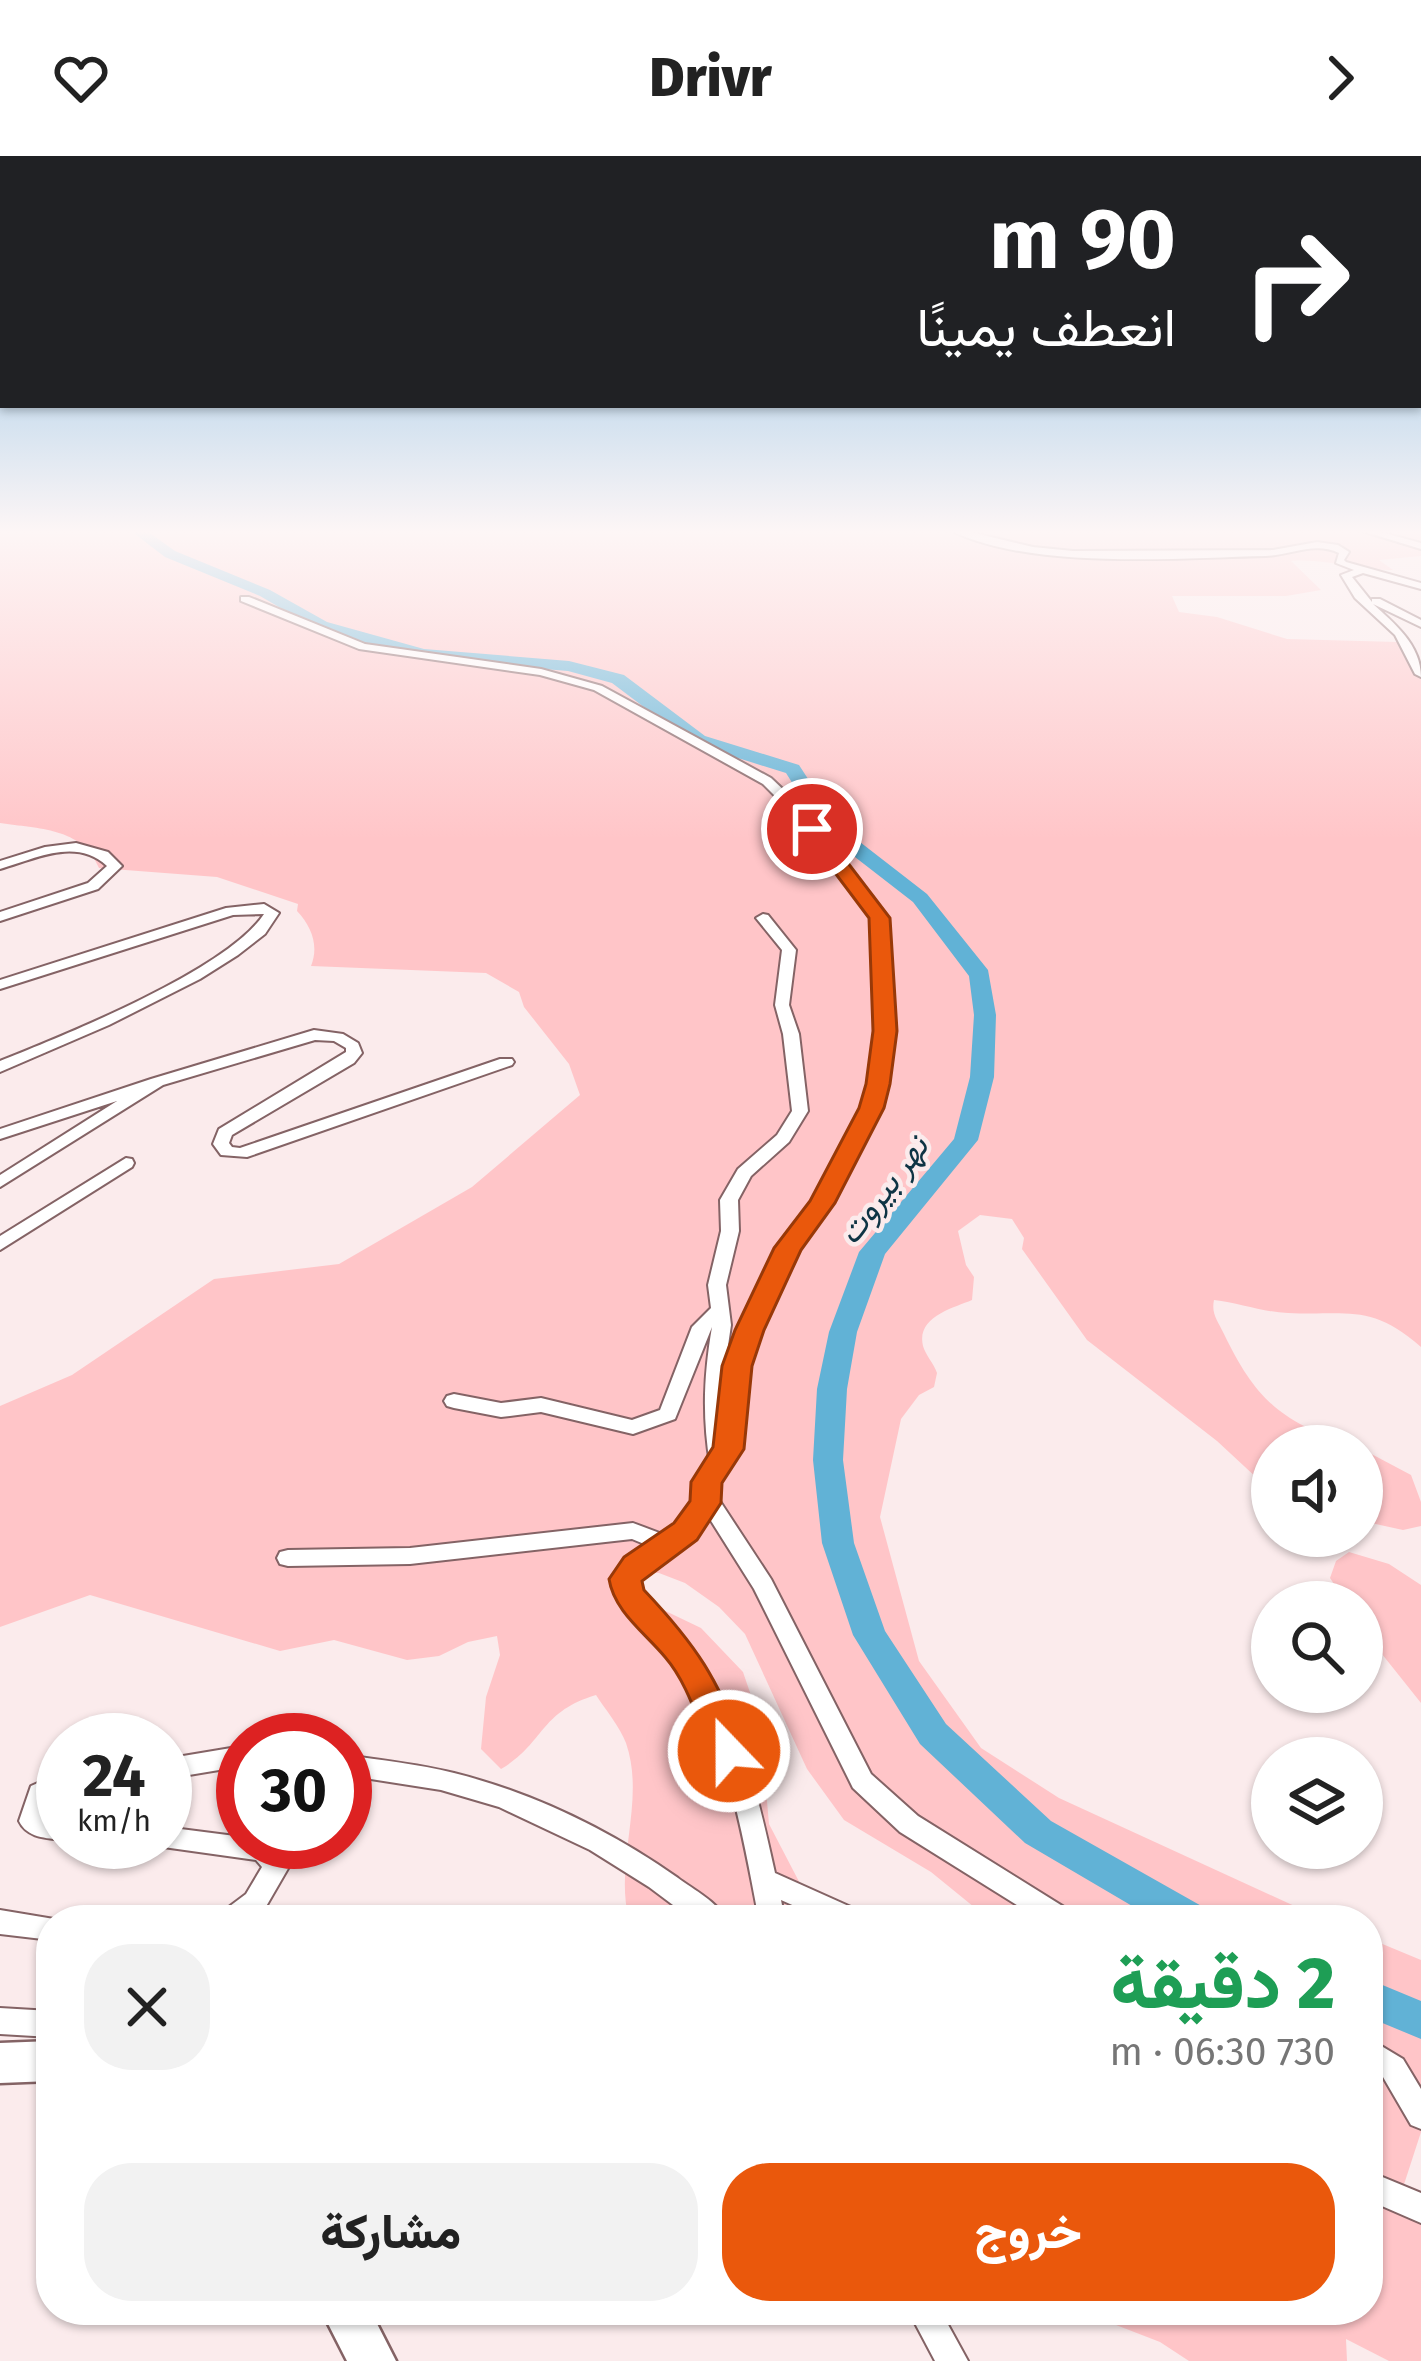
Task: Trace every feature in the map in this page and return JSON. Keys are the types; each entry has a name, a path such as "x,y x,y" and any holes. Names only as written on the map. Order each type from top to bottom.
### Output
{"street":[{"path":"331,634 363,647 542,672 598,688 767,781 804,817 879,918 885,1031 871,1108 822,1203 788,1248 749,1330 737,1366 729,1449 706,1482 706,1503 686,1532 635,1566 626,1579 628,1594 682,1652 701,1684 729,1751 769,1905"},
{"path":"1399,634 1421,674"},
{"path":"0,865 76,846 98,850 115,866 93,886 0,917"},
{"path":"0,985 231,911 264,908 272,913 268,925 254,936 165,993 0,1067"},
{"path":"720,1464 713,1424 722,1324 717,1285 730,1231 729,1200 744,1174 797,1122 800,1111 791,1034 782,1005 789,950 763,918"},
{"path":"0,1134 314,1034 338,1037 354,1053 225,1132 221,1144 227,1151 241,1153 506,1062"},
{"path":"0,1182 157,1082"},
{"path":"0,1244 126,1163"},
{"path":"454,1401 500,1410 541,1405 611,1424 647,1426 668,1414 701,1327 719,1311"},
{"path":"706,1503 763,1585 862,1781 909,1824 1039,1905"},
{"path":"289,1558 410,1556 633,1531 668,1545"},
{"path":"372,1770 472,1788 555,1819 626,1858 692,1905"},
{"path":"192,1841 262,1850 277,1865 250,1905"},
{"path":"764,1880 820,1905"},
{"path":"0,1922 36,1926"},
{"path":"0,2021 36,2023"},
{"path":"1383,2061 1393,2068 1421,2115"},
{"path":"0,2063 36,2062"},
{"path":"1383,2192 1421,2208"},
{"path":"353,2325 373,2361"},
{"path":"931,2325 952,2361"}],"shaded area":[{"path":"0,634 1271,634 1287,639 1397,642 1414,665 1421,665 1421,1347 1373,1318 1279,1312 1214,1300 1217,1321 1248,1376 1274,1406 1302,1425 1251,1425 1251,1473 1087,1340 1022,1249 1024,1238 1012,1219 980,1215 958,1231 966,1265 974,1277 972,1300 938,1315 925,1328 923,1346 937,1373 934,1387 919,1395 901,1419 880,1517 919,1661 981,1748 1059,1798 1292,1905 972,1905 931,1872 844,1820 807,1769 745,1634 719,1607 685,1583 659,1573 617,1571 628,1593 701,1628 743,1672 760,1722 769,1824 808,1905 626,1905 633,1787 623,1737 596,1695 563,1710 501,1769 481,1749 486,1697 500,1655 497,1636 468,1642 439,1656 407,1660 334,1640 280,1651 90,1595 0,1627 0,1406 72,1375 214,1279 339,1264 472,1187 580,1095 569,1064 524,1007 519,992 486,973 311,966 313,937 297,911 298,904 217,877 99,868 82,845 44,829 0,823"},
{"path":"1383,1460 1411,1475 1421,1502 1421,1526 1403,1530 1383,1526"},
{"path":"1366,1557 1389,1564 1421,1585 1421,1703 1383,1655 1383,1581 1332,1581 1336,1561"},
{"path":"1383,1944 1421,1960 1421,2132 1396,2209 1421,2220 1421,2361 1389,2361 1346,2339 1347,2361 1189,2361 1160,2342 1116,2325 1383,2325"}],"waterway":[{"name":"نهر بيروت","path":"352,634 423,654 569,666 618,679 699,740 793,769 831,829 920,898 980,975 985,1015 982,1077 966,1140 872,1252 843,1332 832,1389 828,1460 838,1543 870,1635 933,1734 1038,1832 1165,1905"},
{"name":"نهر بيروت","path":"1383,2004 1421,2020"}],"route":[{"path":"729,1751 682,1652 628,1594 626,1579 635,1566 686,1532 706,1503 706,1482 729,1449 737,1366 749,1330 788,1248 822,1203 871,1108 878,1084 885,1031 879,918 812,829"}]}
